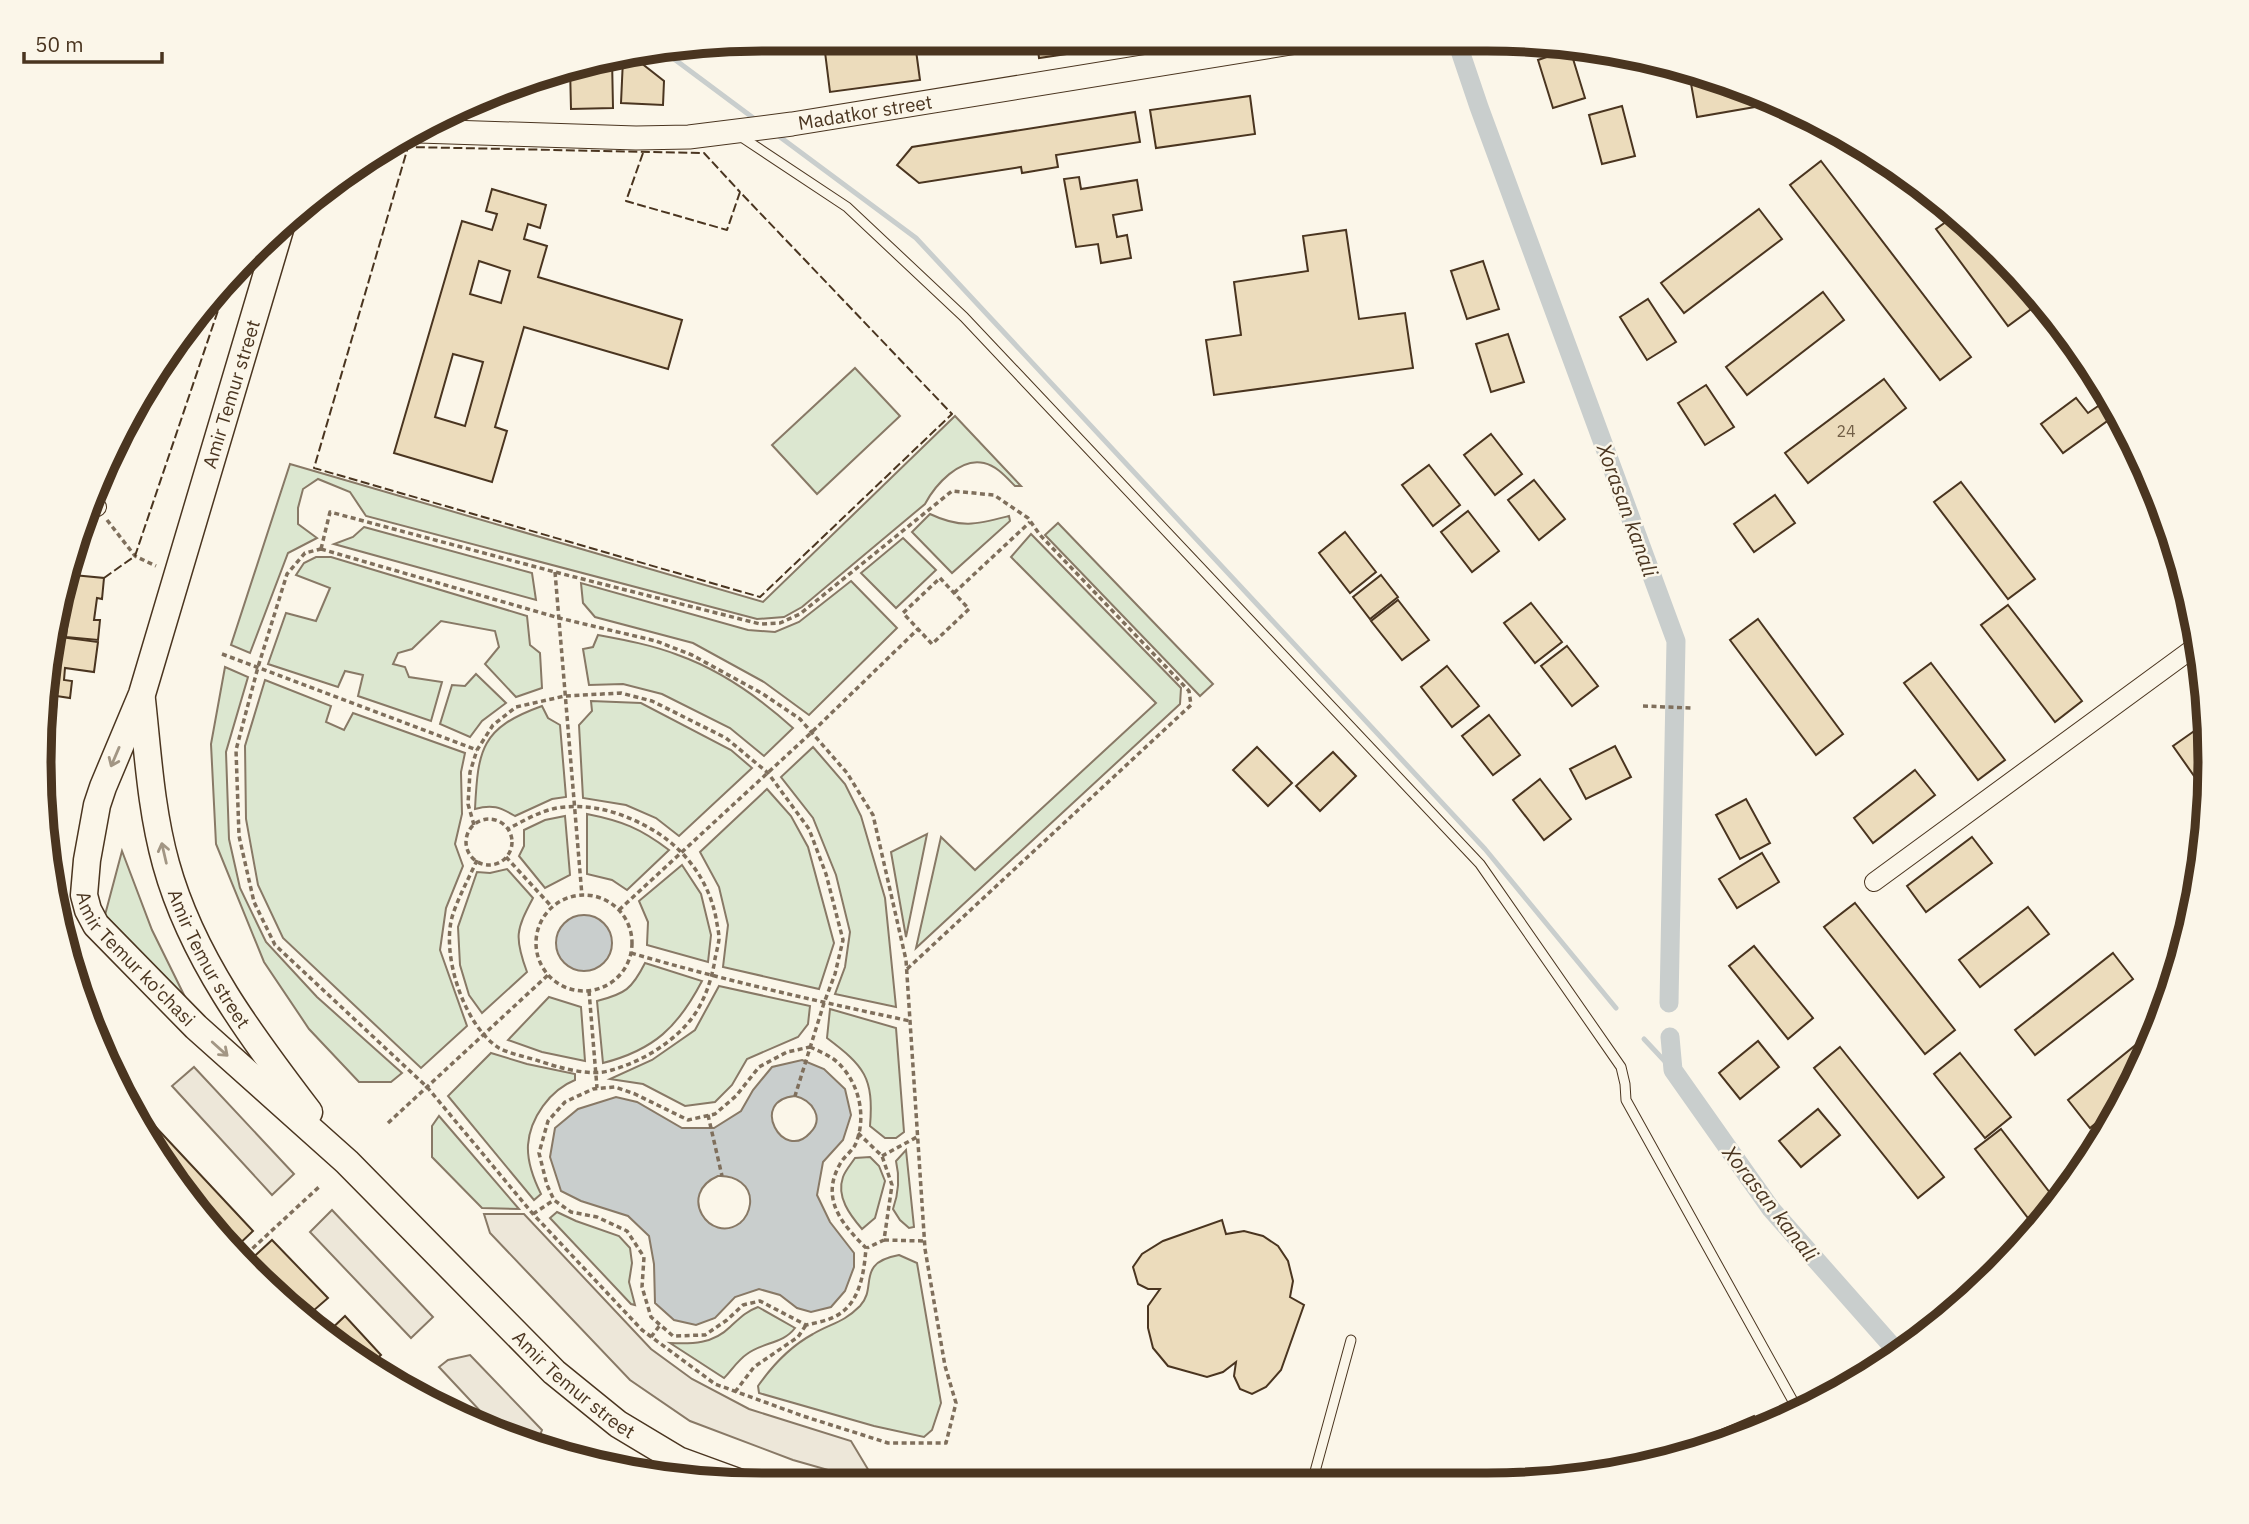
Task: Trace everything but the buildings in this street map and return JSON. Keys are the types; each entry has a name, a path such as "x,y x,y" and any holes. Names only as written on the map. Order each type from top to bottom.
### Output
{"main road":[{"name":"Amir Temur street","path":"276,243 142,694 152,803 166,865 190,928 220,988 260,1047 347,1162 554,1372 618,1424 678,1460 709,1471"},
{"name":"Amir Temur ko'chasi","path":"142,694 97,805 85,877 84,895 88,910 96,925 196,1027 347,1162"}],"street":[{"name":"Madatkor street","path":"433,131 636,138 689,137 792,124 1241,51"},
{"path":"1874,882 2189,651"}],"lane":[{"path":"739,131 847,207 964,317 1480,864 1621,1068 1626,1100 1794,1403"},
{"path":"1315,1473 1351,1340"}],"path":[{"path":"321,549 330,512 555,572 760,624 770,624 800,614 952,491 994,495 1030,522 1189,691 1191,705 906,970"},
{"path":"98,508 135,556 156,566"},
{"path":"954,593 1030,522"},
{"path":"321,549 559,618 656,641 692,655 763,694 800,719 812,732 847,773 873,815 906,970 925,1241 945,1366 956,1403 946,1443 888,1443 736,1392 715,1384 642,1330 533,1214 427,1087 275,945 254,902 239,836 236,750 258,667 287,574 304,553 321,549"},
{"path":"555,572 582,896"},
{"path":"940,578 954,593 969,609 932,644 903,613 940,578"},
{"path":"619,911 812,732 918,629"},
{"path":"222,654 477,750"},
{"path":"474,825 468,804 470,772 477,750 494,725 516,708 565,696 621,693 652,701 726,738 768,773 809,829 826,873 843,940 835,974 795,1096"},
{"path":"1643,706 1691,708"},
{"path":"477,860 452,916 449,952 461,996 474,1022 500,1048 548,1064 596,1072 610,1071 645,1057 676,1035 690,1021 712,976 719,936 712,900 699,874 682,852 656,831 622,814 603,809 555,808 508,829"},
{"path":"488,819 502,823 508,829 512,842 506,857 496,864 488,865 470,854 467,839 474,825 488,819"},
{"path":"506,857 552,908"},
{"path":"590,895 606,900 628,923 632,938 626,967 616,979 604,987 589,991 560,985 548,975 539,961 536,945 538,928 545,914 558,902 573,896 582,896 590,895"},
{"path":"631,953 712,976 910,1021"},
{"path":"388,1123 548,975"},
{"path":"589,991 597,1088"},
{"path":"806,1325 760,1301 743,1305 705,1335 673,1336 651,1317 642,1287 644,1257 627,1231 597,1217 570,1212 554,1200 547,1185 539,1153 548,1121 565,1102 597,1088 615,1087 688,1120 715,1114 736,1096 759,1067 787,1052 810,1046 842,1066 857,1091 862,1115 856,1144 840,1163 832,1183 835,1210 847,1230 866,1248"},
{"path":"708,1115 722,1176"},
{"path":"858,1133 882,1156 892,1185 884,1240"},
{"path":"882,1156 917,1136"},
{"path":"248,1253 320,1186"},
{"path":"533,1214 554,1200"},
{"path":"866,1248 884,1240 925,1241"},
{"path":"736,1392 754,1367 798,1337 806,1325 834,1317 852,1303 864,1273 866,1248"},
{"path":"651,1337 660,1325"}],"green space":[{"path":"855,368 900,416 817,494 772,445"},
{"path":"955,416 1021,486 1015,486 989,464 975,462 957,468 942,481 925,504 802,607 784,617 757,619 366,516 350,492 318,479 303,489 298,508 298,524 317,538 288,553 250,653 231,645 290,464 763,602"},
{"path":"930,514 951,522 970,524 1009,516 1010,521 952,573 912,532"},
{"path":"1058,523 1213,684 1200,696 1045,535"},
{"path":"364,527 532,573 536,600 334,544 353,537"},
{"path":"1031,534 1181,688 1180,704 916,948 941,837 975,870 1156,703 1011,557"},
{"path":"903,538 936,570 896,608 861,573"},
{"path":"316,557 331,557 527,616 530,645 540,653 542,688 516,697 485,664 499,647 495,631 441,621 412,649 398,653 393,664 405,667 409,677 442,682 431,721 358,696 363,675 345,671 338,687 268,664 286,613 316,621 330,588 296,575 304,563"},
{"path":"851,581 897,628 809,715 764,682 693,643 595,617 583,603 581,583 748,630 775,632 799,622"},
{"path":"598,635 668,651 694,661 739,686 793,728 764,756 730,728 662,694 623,684 589,685 583,649 593,647"},
{"path":"225,667 248,677 226,752 229,839 240,888 266,942 317,997 402,1073 391,1082 359,1082 309,1029 264,962 216,844 211,744"},
{"path":"476,674 506,703 482,721 470,737 440,724 452,685 465,686"},
{"path":"265,680 331,706 326,722 344,730 353,713 465,753 461,772 462,814 455,844 463,866 446,908 440,950 467,1026 421,1068 283,938 258,885 246,819 245,746"},
{"path":"591,701 641,703 731,750 752,768 679,836 656,818 626,805 583,798 579,725 592,711"},
{"path":"542,706 548,718 560,725 566,797 552,799 515,816 496,807 475,809 478,771 487,743 506,723"},
{"path":"813,747 845,784 861,816 885,898 896,1007 835,994 845,967 850,932 836,875 813,818 781,777"},
{"path":"767,789 791,816 808,847 834,943 819,989 723,967 728,925 719,887 700,852"},
{"path":"587,814 630,826 669,850 627,890 612,880 587,874"},
{"path":"565,816 570,875 545,888 519,856 524,846 524,830 545,820"},
{"path":"927,834 906,937 891,852"},
{"path":"122,851 152,930 189,1005 105,915"},
{"path":"682,865 701,894 711,935 708,962 647,945 648,922 639,901"},
{"path":"507,869 533,898 519,934 520,950 527,972 482,1013 469,995 460,965 458,927 477,872 490,873"},
{"path":"645,963 702,981 684,1011 663,1034 637,1051 603,1063 597,1001 627,989"},
{"path":"719,986 810,1006 808,1024 798,1037 747,1059 732,1085 715,1102 685,1106 643,1084 610,1079 652,1060 695,1030"},
{"path":"549,997 581,1007 585,1061 542,1052 508,1040"},
{"path":"830,1009 896,1028 904,1132 896,1138 885,1138 870,1126 870,1096 864,1074 850,1057 827,1038"},
{"path":"491,1053 575,1074 575,1080 557,1091 543,1106 533,1125 528,1145 529,1158 541,1194 534,1200 448,1096"},
{"path":"439,1116 519,1209 482,1208 432,1157 432,1126"},
{"path":"906,1150 914,1227 909,1228 893,1209 898,1185 896,1161"},
{"path":"870,1157 879,1166 885,1181 875,1218 862,1229 845,1205 841,1184 855,1158"},
{"path":"557,1212 619,1236 630,1248 632,1263 629,1282 635,1305 631,1304 550,1218"},
{"path":"899,1255 917,1263 941,1403 932,1430 924,1437 874,1426 759,1393 758,1386 790,1350 860,1306 868,1291 872,1270 877,1264"},
{"path":"758,1307 795,1328 785,1337 747,1354 724,1378 670,1343 694,1343 717,1337"}],"shaded area":[{"path":"584,915 595,917 604,923 610,932 610,954 604,963 595,969 584,971 573,969 564,963 558,954 556,943 558,932 564,923 573,917"},
{"path":"802,1060 824,1069 845,1089 851,1115 843,1140 823,1162 817,1195 830,1222 854,1253 854,1267 845,1291 831,1307 811,1312 797,1308 780,1295 759,1289 735,1297 715,1318 696,1325 674,1320 655,1303 654,1264 649,1236 628,1216 581,1201 561,1191 550,1157 555,1128 578,1109 616,1097 637,1102 682,1128 714,1128 741,1111 753,1090 772,1067","holes":["795,1096 807,1101 816,1116 814,1127 800,1140 781,1136 772,1117 774,1108 781,1100","718,1176 741,1182 750,1197 746,1217 729,1228 709,1223 699,1205 700,1194 706,1184"]},
{"path":"194,1067 294,1174 272,1195 172,1086"},
{"path":"332,1210 433,1317 411,1338 310,1232"},
{"path":"484,1214 524,1214 651,1349 692,1379 749,1409 851,1441 869,1473 838,1473 793,1460 690,1421 630,1380 490,1233"},
{"path":"470,1355 542,1430 539,1438 486,1417 439,1367 448,1360"}],"waterway":[{"name":"Xorasan kanali","path":"1460,51 1676,641 1669,1003"},
{"path":"671,57 756,120"},
{"path":"776,134 916,238 1485,849 1616,1008"},
{"name":"Xorasan kanali","path":"1670,1037 1673,1070 1771,1209 1892,1346"},
{"path":"1644,1039 1673,1070"}],"fence":[{"path":"643,153 626,201 727,230 740,192 952,414 760,597 314,468 408,147 704,153 740,192"},
{"path":"104,578 135,556 222,300"}]}
